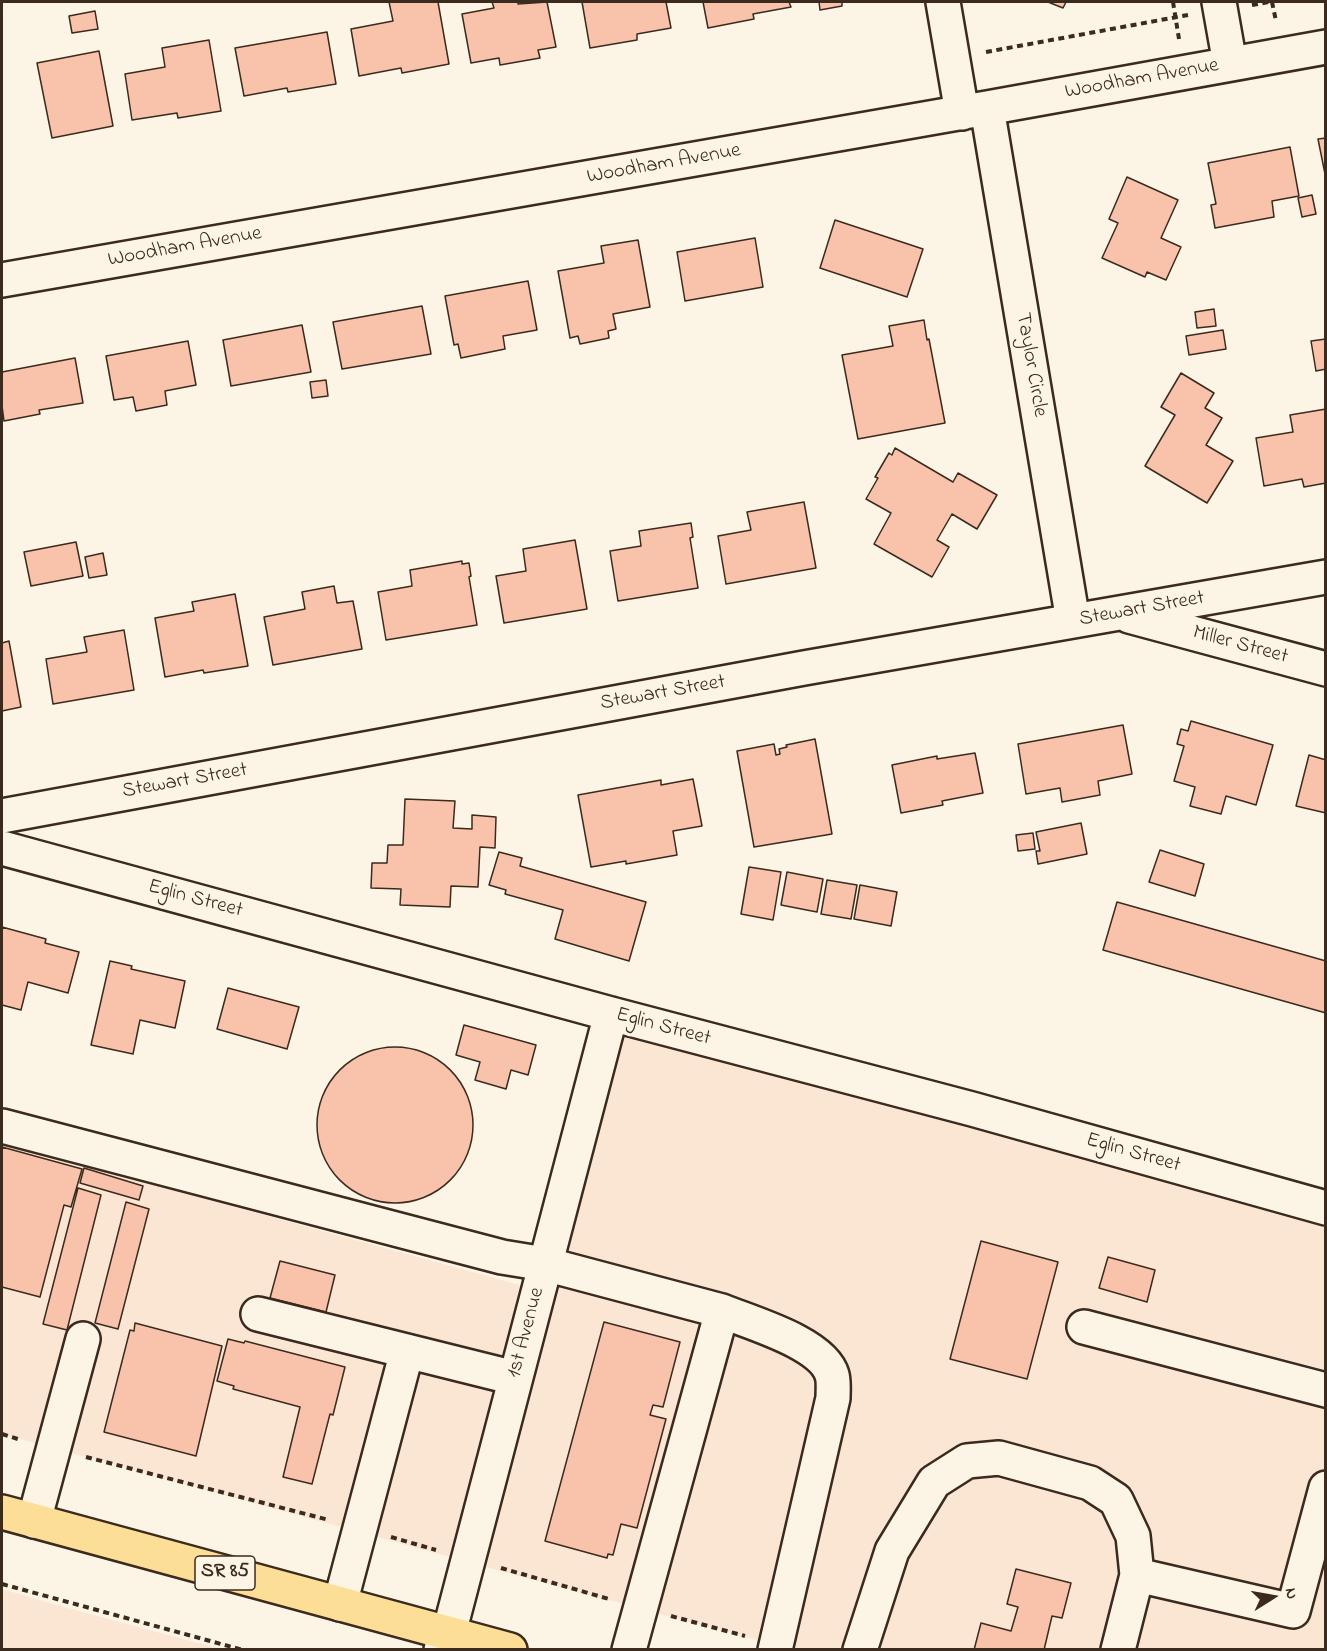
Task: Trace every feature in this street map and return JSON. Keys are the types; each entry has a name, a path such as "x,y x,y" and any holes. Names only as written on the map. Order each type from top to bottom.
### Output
{"highway":[{"name":"SR 85","path":"2,1512 340,1604 445,1641 510,1650"}],"street":[{"name":"Taylor Circle","path":"943,2 953,58 975,110 1073,621"},
{"path":"1220,6 1230,64"},
{"name":"Woodham Avenue","path":"2,280 1326,47"},
{"name":"Stewart Street","path":"2,816 793,670 1326,577"},
{"name":"Miller Street","path":"1119,614 1326,669"},
{"name":"Eglin Street","path":"2,848 611,1014 972,1109 1326,1208"},
{"name":"1st Avenue","path":"445,1641 611,1014"},
{"path":"2,1126 491,1254 545,1264 722,1311 805,1345 821,1356 832,1374 833,1398 775,1647"},
{"path":"629,1650 722,1311"},
{"path":"258,1314 515,1378"},
{"path":"1084,1327 1326,1390"},
{"path":"34,1521 83,1339"},
{"path":"340,1604 407,1351"},
{"path":"860,1650 892,1551 934,1482 966,1461 999,1458 1090,1483 1116,1500 1132,1536 1137,1575 1118,1650"},
{"path":"1137,1575 1293,1611 1326,1488"}],"path":[{"path":"953,58 1220,6 1269,2"},
{"path":"2,1434 360,1529 775,1647"},
{"path":"2,1584 243,1650"}],"shaded area":[{"path":"625,1036 966,1126 1325,1226 1325,1649 790,1649 486,1567"},
{"path":"2,1143 520,1285 450,1557 2,1434"},
{"path":"2,1589 64,1607 220,1649 2,1649"}],"building":[{"path":"389,2 438,2 449,64 402,73 401,68 359,76 351,29 393,21"},
{"path":"492,2 518,2 518,4 547,2 556,47 538,50 540,58 500,65 499,58 471,63 462,14 494,8"},
{"path":"582,2 666,2 671,28 637,34 637,40 590,48"},
{"path":"703,2 789,2 791,7 753,14 754,19 708,28"},
{"path":"819,2 842,2 842,6 820,10"},
{"path":"1048,2 1066,2 1063,8"},
{"path":"95,11 98,29 72,33 69,16"},
{"path":"327,32 336,84 288,92 287,88 244,96 235,48"},
{"path":"209,40 221,111 178,118 177,113 132,120 125,74 165,67 162,48"},
{"path":"99,51 113,126 52,138 37,63"},
{"path":"1326,138 1326,179 1318,139"},
{"path":"1290,147 1299,196 1272,201 1274,217 1215,228 1211,205 1216,204 1208,163"},
{"path":"1127,177 1178,200 1161,238 1181,247 1166,280 1147,272 1145,277 1102,258 1118,223 1109,219"},
{"path":"1312,195 1316,214 1302,217 1298,198"},
{"path":"835,220 923,249 907,297 820,268"},
{"path":"755,238 763,287 685,301 677,252"},
{"path":"638,240 650,307 613,314 616,329 608,331 609,338 580,344 578,336 570,338 558,271 604,263 601,246"},
{"path":"528,281 537,330 503,336 505,349 461,358 458,344 454,345 445,296"},
{"path":"422,306 431,354 342,369 333,322"},
{"path":"1214,309 1216,326 1197,328 1195,312"},
{"path":"924,320 945,423 858,439 842,355 893,346 889,326"},
{"path":"302,325 311,372 231,386 223,340"},
{"path":"1223,330 1226,349 1189,355 1186,336"},
{"path":"1326,339 1326,369 1316,371 1311,341"},
{"path":"188,341 196,385 165,391 167,405 136,411 133,397 114,400 106,356"},
{"path":"75,358 83,403 39,410 40,414 4,421 2,372"},
{"path":"1181,373 1214,393 1205,408 1222,418 1206,445 1233,461 1207,503 1145,466 1175,415 1161,407"},
{"path":"326,380 328,396 312,398 310,382"},
{"path":"1326,409 1326,483 1304,487 1302,479 1264,486 1256,438 1293,432 1290,415"},
{"path":"895,448 953,482 958,473 997,495 977,529 952,514 937,540 949,547 932,577 874,544 891,513 866,499 878,478 875,477 889,453 892,455"},
{"path":"804,502 816,568 726,584 718,536 751,530 747,512"},
{"path":"691,523 693,537 690,538 698,588 618,601 610,551 641,546 639,531"},
{"path":"575,540 587,609 504,623 496,576 526,571 523,549"},
{"path":"76,542 83,576 31,586 24,552"},
{"path":"103,553 107,575 89,578 85,557"},
{"path":"462,561 462,564 469,563 477,625 386,640 378,592 412,586 410,570"},
{"path":"334,586 337,603 353,601 362,649 273,665 264,617 305,609 302,592"},
{"path":"235,594 248,666 204,673 203,670 165,677 155,618 194,611 192,602"},
{"path":"124,630 134,690 53,704 46,659 87,652 84,637"},
{"path":"9,641 21,707 2,711 2,643"},
{"path":"1191,721 1273,745 1256,805 1226,796 1221,814 1190,806 1195,787 1174,781 1184,746 1177,744 1181,729 1188,731"},
{"path":"1123,725 1132,774 1098,781 1100,795 1062,802 1060,788 1026,794 1018,744"},
{"path":"815,739 832,834 754,847 737,751 774,744 776,755 780,754 779,749 787,747 786,745"},
{"path":"975,753 983,793 942,801 943,805 901,813 892,765 937,756 937,759"},
{"path":"1309,755 1326,760 1326,813 1296,806"},
{"path":"693,779 702,826 673,831 677,855 626,864 626,861 591,867 578,795 661,780 661,785"},
{"path":"405,799 455,801 453,828 472,829 472,815 496,817 495,848 480,847 478,887 451,886 450,907 400,905 401,889 371,888 372,863 387,863 388,845 403,845"},
{"path":"1081,823 1087,854 1038,864 1036,851 1040,851 1036,832"},
{"path":"1033,833 1035,849 1018,851 1016,835"},
{"path":"1160,850 1204,864 1195,896 1149,882"},
{"path":"499,852 522,858 520,866 646,902 629,961 555,939 563,910 505,894 506,890 489,885"},
{"path":"749,867 781,872 773,920 741,914"},
{"path":"787,872 823,879 817,912 781,905"},
{"path":"827,880 857,885 851,919 821,914"},
{"path":"860,885 897,892 891,926 854,919"},
{"path":"1117,902 1326,961 1326,1013 1103,950"},
{"path":"2,927 46,939 45,943 79,952 68,993 28,982 21,1010 2,1005"},
{"path":"110,961 132,966 131,969 185,981 175,1028 140,1020 133,1054 91,1045"},
{"path":"228,988 299,1007 287,1049 217,1029"},
{"path":"464,1025 536,1045 528,1075 511,1070 506,1089 475,1080 480,1062 456,1055"},
{"path":"395,1047 410,1048 425,1053 450,1070 467,1095 472,1110 472,1140 467,1155 450,1180 425,1197 410,1202 395,1203 380,1202 365,1197 340,1180 323,1155 318,1140 317,1125 318,1110 323,1095 340,1070 365,1053 380,1048"},
{"path":"2,1147 82,1169 71,1207 64,1205 40,1297 2,1287"},
{"path":"84,1168 143,1186 139,1200 80,1183"},
{"path":"78,1188 101,1195 67,1330 43,1324"},
{"path":"126,1202 149,1209 118,1329 95,1323"},
{"path":"981,1241 1058,1262 1027,1379 950,1359"},
{"path":"1108,1257 1155,1270 1147,1302 1099,1288"},
{"path":"280,1261 335,1275 326,1312 270,1298"},
{"path":"604,1322 680,1342 663,1407 653,1405 650,1415 666,1419 637,1528 621,1524 613,1555 608,1554 607,1558 545,1541"},
{"path":"135,1323 222,1346 196,1456 104,1432 130,1330 134,1331"},
{"path":"228,1339 244,1343 245,1341 345,1367 312,1484 283,1477 300,1407 233,1389 234,1386 217,1381"},
{"path":"1016,1569 1071,1583 1062,1618 1052,1616 1044,1650 974,1650 981,1623 1011,1631 1018,1607 1007,1604"}]}
